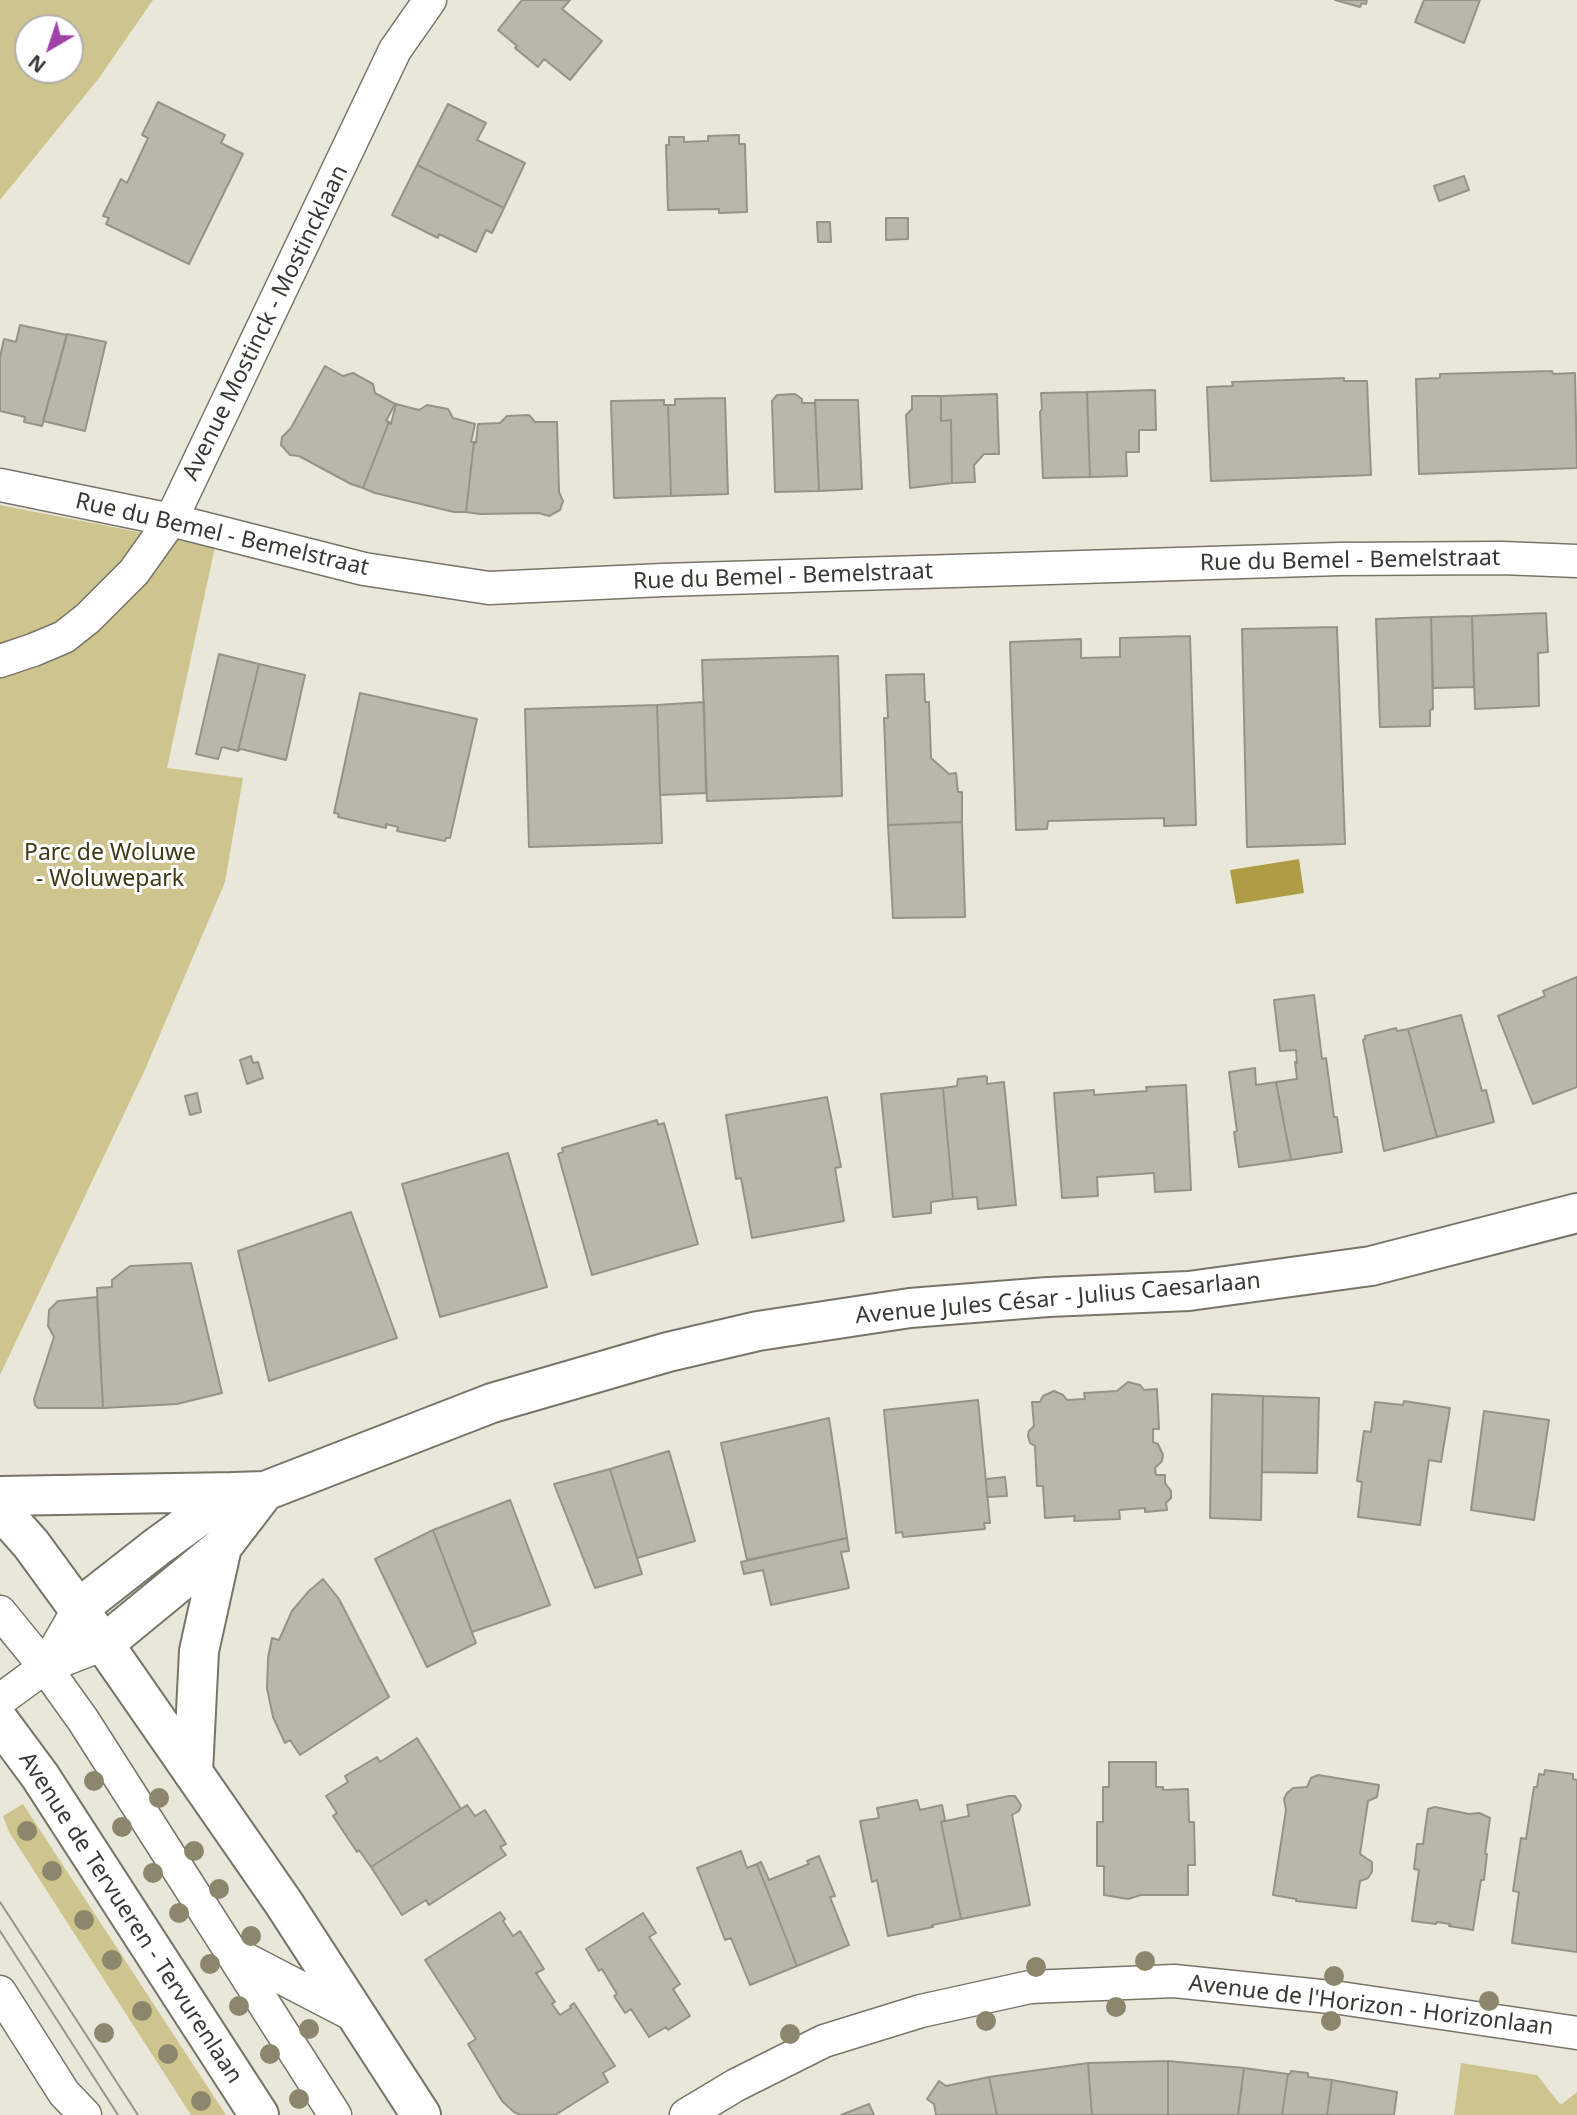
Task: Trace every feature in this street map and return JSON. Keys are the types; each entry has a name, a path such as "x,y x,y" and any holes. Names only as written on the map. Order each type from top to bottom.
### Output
{"street":[{"name":"Avenue Mostinck - Mostincklaan","path":"0,661 64,637 88,618 134,572 171,520 395,50 430,0"},
{"name":"Rue du Bemel - Bemelstraat","path":"0,485 171,520 364,569 489,588 1339,559 1502,558 1577,561"},
{"name":"Avenue Jules César - Julius Caesarlaan","path":"45,1667 79,1608 158,1546 249,1492 492,1403 668,1352 758,1331 910,1308 1048,1297 1189,1291 1371,1266 1577,1213"},
{"name":"Avenue Jules César - Julius Caesarlaan","path":"0,1496 249,1492"},
{"name":"Avenue Jules César - Julius Caesarlaan","path":"0,1700 45,1667 104,1644 218,1564 249,1492"},
{"path":"0,1509 31,1544 79,1608 193,1772 283,1902 421,2115"},
{"path":"193,1772 199,1651 218,1564"},
{"path":"0,1612 45,1667 104,1752 335,2115"},
{"name":"Avenue de Tervueren - Tervurenlaan","path":"0,1722 40,1776 259,2115"},
{"path":"229,1950 359,2018"},
{"name":"Avenue de l'Horizon - Horizonlaan","path":"686,2115 736,2085 824,2041 921,2011 1030,1987 1174,1981 1340,1998 1577,2033"},
{"path":"0,1992 64,2093 85,2115"}],"green space":[{"path":"0,0 153,0 99,78 0,200"},
{"name":"Parc de Woluwe - Woluwepark","path":"0,505 215,547 167,768 243,778 225,882 143,1074 0,1375"},
{"path":"23,1804 226,2115 191,2115 9,1832 3,1816"},
{"path":"1461,2063 1537,2075 1562,2104 1577,2092 1577,2115 1454,2115"}],"shaded area":[{"path":"1299,859 1304,893 1236,904 1230,870"}],"building":[{"path":"522,0 570,0 562,9 602,41 570,80 544,59 538,67 498,30"},
{"path":"1335,0 1367,0 1366,4 1362,3 1360,7"},
{"path":"1424,0 1480,0 1464,43 1415,22"},
{"path":"158,102 225,135 221,143 243,154 189,264 106,224 109,218 103,216 121,179 127,183 148,138 142,135"},
{"path":"448,104 486,123 477,140 525,163 504,208 417,165"},
{"path":"739,135 739,144 745,144 747,212 719,213 719,209 668,210 666,145 669,145 669,137 684,137 684,142 708,141 708,136"},
{"path":"417,165 504,208 492,233 486,230 476,252 439,234 438,238 392,215"},
{"path":"1464,176 1469,190 1439,201 1434,186"},
{"path":"886,218 908,218 908,239 886,240"},
{"path":"817,222 830,222 831,242 818,242"},
{"path":"20,325 67,335 42,426 24,422 25,417 0,411 0,357 4,339 16,342"},
{"path":"67,334 106,342 85,431 43,421"},
{"path":"325,366 343,376 353,373 373,384 375,393 395,404 386,421 389,422 363,488 299,456 290,455 281,445 282,437 291,428"},
{"path":"1552,371 1553,374 1575,373 1577,468 1419,474 1416,379 1440,378 1440,374"},
{"path":"1344,378 1344,381 1367,381 1371,475 1211,481 1207,387 1233,386 1232,382"},
{"path":"1155,390 1156,430 1139,430 1139,452 1126,452 1127,476 1090,477 1087,392"},
{"path":"1087,392 1090,477 1043,478 1041,393"},
{"path":"795,394 802,399 802,403 815,403 819,491 775,492 772,401 777,395"},
{"path":"997,394 999,454 984,454 974,465 975,482 952,483 951,420 941,421 941,396"},
{"path":"912,396 941,396 941,421 951,420 952,483 910,488 906,415 912,409"},
{"path":"725,398 728,494 671,496 668,405 675,405 675,399"},
{"path":"664,400 664,405 668,405 671,496 614,498 611,401"},
{"path":"815,400 858,400 862,489 819,491"},
{"path":"396,404 419,410 427,405 448,409 453,418 475,424 471,442 474,442 466,512 454,512 363,488 389,422 391,424"},
{"path":"529,415 535,422 557,422 559,492 563,501 560,510 549,516 539,513 466,512 478,424 500,423 507,416"},
{"path":"1546,613 1548,652 1538,653 1539,706 1475,709 1472,616"},
{"path":"1472,616 1474,687 1433,688 1431,617"},
{"path":"1431,617 1433,709 1430,710 1430,726 1380,727 1376,619"},
{"path":"1337,627 1345,844 1247,847 1242,629"},
{"path":"1190,636 1196,825 1164,826 1164,818 1048,821 1047,829 1016,830 1010,642 1081,639 1081,658 1120,657 1120,638"},
{"path":"219,654 259,664 238,751 222,747 218,759 196,754"},
{"path":"838,656 842,796 707,801 702,660"},
{"path":"259,664 305,675 286,760 241,749 238,751"},
{"path":"924,674 925,702 929,702 931,758 949,774 956,773 958,792 962,792 962,822 888,825 884,718 888,718 886,675"},
{"path":"360,693 477,719 450,838 445,841 397,831 398,827 386,824 386,828 338,817 339,814 334,813"},
{"path":"704,702 706,793 660,795 657,705"},
{"path":"657,705 662,843 529,847 525,709"},
{"path":"962,822 965,917 893,918 888,825"},
{"path":"1577,977 1577,1087 1533,1104 1498,1016 1545,996 1543,991"},
{"path":"1314,995 1322,1059 1326,1058 1342,1152 1291,1160 1276,1082 1297,1079 1296,1050 1280,1051 1274,1000"},
{"path":"1461,1015 1482,1091 1486,1090 1494,1122 1437,1137 1408,1029"},
{"path":"1396,1028 1397,1031 1408,1029 1437,1137 1384,1151 1363,1040 1365,1036"},
{"path":"251,1056 253,1063 258,1062 263,1078 247,1084 240,1060"},
{"path":"1255,1068 1256,1085 1276,1082 1291,1160 1239,1167 1229,1072"},
{"path":"985,1076 987,1084 1004,1082 1016,1205 978,1209 977,1197 953,1199 943,1088 957,1086 958,1079"},
{"path":"1186,1085 1191,1190 1155,1192 1154,1173 1097,1177 1098,1196 1062,1198 1054,1093 1094,1090 1094,1095 1147,1091 1146,1087"},
{"path":"943,1088 953,1199 931,1202 931,1213 893,1217 881,1094"},
{"path":"197,1093 201,1112 190,1115 185,1096"},
{"path":"827,1097 841,1167 835,1168 844,1221 752,1238 741,1178 736,1179 726,1115"},
{"path":"657,1120 658,1125 664,1123 698,1244 592,1275 558,1154 563,1152 562,1148"},
{"path":"508,1153 547,1287 440,1317 402,1184"},
{"path":"351,1212 397,1338 269,1381 238,1251"},
{"path":"191,1263 222,1393 177,1404 103,1408 97,1288 112,1287 112,1280 130,1266"},
{"path":"97,1297 103,1408 38,1408 34,1399 54,1337 48,1326 49,1310 58,1301"},
{"path":"1128,1382 1140,1385 1144,1390 1157,1389 1159,1429 1153,1429 1153,1442 1158,1444 1163,1455 1162,1461 1155,1468 1156,1475 1165,1475 1165,1483 1171,1491 1171,1498 1166,1503 1167,1510 1119,1510 1120,1519 1074,1521 1075,1516 1045,1518 1043,1486 1037,1486 1035,1446 1030,1443 1028,1436 1034,1426 1032,1402 1040,1402 1043,1396 1054,1391 1067,1400 1085,1399 1084,1393 1117,1391"},
{"path":"1212,1394 1263,1396 1261,1520 1210,1518"},
{"path":"1263,1396 1319,1398 1317,1473 1262,1472"},
{"path":"978,1400 990,1523 984,1523 985,1529 903,1537 902,1532 896,1533 884,1410"},
{"path":"1404,1401 1450,1408 1441,1462 1429,1460 1420,1525 1358,1517 1362,1482 1357,1481 1364,1431 1371,1432 1375,1402 1403,1405"},
{"path":"1484,1411 1549,1420 1534,1520 1471,1510"},
{"path":"829,1418 847,1538 747,1560 721,1443"},
{"path":"669,1451 695,1541 637,1558 610,1469"},
{"path":"610,1469 642,1574 595,1588 554,1484"},
{"path":"1005,1477 1007,1496 987,1497 986,1479"},
{"path":"510,1500 550,1605 472,1632 433,1530"},
{"path":"433,1530 476,1643 427,1667 375,1559"},
{"path":"847,1538 849,1551 841,1552 849,1588 771,1605 763,1570 744,1574 741,1562"},
{"path":"323,1579 339,1599 389,1697 300,1755 290,1740 285,1743 273,1717 267,1688 268,1658 272,1638 279,1640 292,1611"},
{"path":"417,1738 461,1809 371,1867 359,1850 357,1852 333,1816 337,1813 326,1796 348,1782 345,1776 377,1757 380,1762"},
{"path":"1109,1762 1156,1762 1156,1787 1163,1787 1163,1790 1188,1789 1189,1822 1194,1822 1195,1865 1188,1865 1188,1895 1141,1895 1128,1899 1104,1895 1104,1866 1097,1866 1097,1822 1103,1822 1103,1787 1109,1787"},
{"path":"1545,1770 1573,1774 1573,1779 1577,1780 1577,1952 1512,1943 1519,1892 1513,1891 1521,1838 1526,1839 1534,1787 1537,1787 1539,1774 1544,1775"},
{"path":"1318,1775 1379,1785 1377,1797 1368,1801 1360,1854 1372,1862 1372,1872 1368,1878 1360,1881 1356,1908 1296,1901 1273,1895 1286,1810 1284,1799 1293,1788 1307,1787 1311,1778"},
{"path":"1015,1796 1021,1805 1019,1811 1012,1815 1030,1905 961,1919 941,1822 969,1816 967,1805"},
{"path":"917,1800 920,1810 942,1805 945,1820 941,1822 961,1919 888,1936 877,1880 872,1882 860,1821 879,1818 877,1808"},
{"path":"467,1805 475,1816 485,1810 506,1844 500,1847 506,1855 429,1905 426,1900 402,1915 371,1867"},
{"path":"1435,1807 1469,1814 1479,1813 1490,1818 1484,1880 1481,1880 1473,1930 1437,1922 1412,1921 1419,1870 1414,1869 1417,1844 1423,1844 1428,1809"},
{"path":"741,1851 747,1868 757,1864 797,1966 750,1985 731,1938 725,1940 697,1868"},
{"path":"819,1856 835,1896 830,1897 849,1945 797,1966 757,1864 761,1862 769,1880 809,1864 807,1861"},
{"path":"500,1912 513,1936 520,1931 544,1969 536,1973 555,2002 552,2004 560,2015 574,2003 615,2066 603,2073 608,2082 555,2115 521,2115 502,2101 468,2044 476,2039 425,1960"},
{"path":"643,1913 656,1933 649,1937 680,1984 673,1989 690,2016 668,2030 666,2027 649,2037 631,2009 625,2013 602,1969 599,1971 586,1949"},
{"path":"1168,2061 1168,2115 1092,2115 1088,2063"},
{"path":"1168,2061 1244,2068 1238,2115 1168,2115"},
{"path":"1088,2063 1092,2115 997,2115 989,2077"},
{"path":"1244,2068 1288,2074 1282,2115 1238,2115"},
{"path":"1291,2071 1308,2073 1308,2077 1332,2080 1327,2115 1282,2115 1288,2074"},
{"path":"989,2077 997,2115 936,2115 934,2104 927,2099 939,2081 946,2086"},
{"path":"1332,2080 1397,2092 1394,2115 1327,2115"},
{"path":"869,2104 874,2115 841,2115"}],"tram line":[{"path":"0,1902 138,2115"},
{"path":"0,1931 118,2115"}]}
